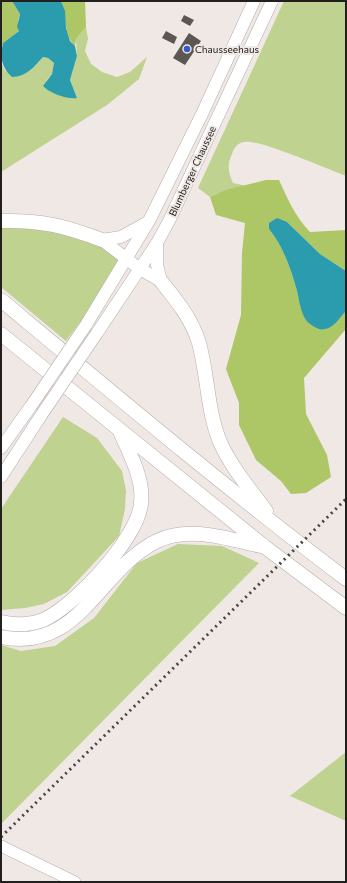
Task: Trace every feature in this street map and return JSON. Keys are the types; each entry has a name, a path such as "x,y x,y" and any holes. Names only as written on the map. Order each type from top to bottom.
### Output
{"highway":[{"path":"1,221 37,221 66,226 102,240"},
{"path":"161,281 183,310 199,343 208,396 220,443 243,480 281,530"},
{"path":"1,300 168,439 281,530 346,579"},
{"path":"1,334 265,547 346,608"},
{"path":"1,622 22,624 42,620 52,615 88,584 127,538 138,518 142,505 142,490 137,473 119,429"},
{"path":"1,637 26,638 44,636 73,620 99,595 127,562 157,541 183,535 201,533 265,547"}],"main road":[{"name":"Blumberger Chaussee","path":"1,448 86,325 128,258 149,221 202,114 254,1"},
{"name":"Blumberger Chaussee","path":"1,477 157,243 272,1"},
{"path":"102,240 121,237 149,221"},
{"path":"102,240 128,258 140,269 161,281"},
{"path":"157,243 157,265 161,281"},
{"path":"1,846 75,882"}],"green space":[{"path":"1,1 12,1 20,14 18,20 19,31 3,43 1,51"},
{"path":"61,1 85,1 86,27 76,39 75,46 71,41 67,30"},
{"path":"284,1 346,1 346,176 278,149 251,142 244,142 239,143 235,148 230,158 229,168 233,183 247,186 225,190 210,197 198,188"},
{"path":"86,27 88,39 85,51 91,64 102,72 117,77 130,72 147,57 139,79 107,105 1,172 1,62 5,71 39,62 43,57 48,58 54,63 52,74 46,81 77,98 70,80 77,56 76,39"},
{"path":"266,180 279,180 296,214 310,232 346,230 346,271 320,254 287,222 269,229 276,238 286,258 303,313 333,325 346,311 346,329 304,378 306,414 327,455 331,477 306,493 291,494 281,481 256,460 239,425 239,403 226,369 241,315 242,253 245,223 216,215 210,197 225,190"},
{"path":"1,225 33,225 96,242 120,261 81,322 66,341 1,287"},
{"path":"63,417 97,438 122,471 126,491 125,509 119,536 67,592 44,604 25,608 1,610 1,509"},
{"path":"178,544 222,546 259,563 1,824 1,645 21,651 55,646 94,618 137,563"},
{"path":"346,752 346,821 290,796"}],"water":[{"path":"12,1 61,1 65,11 66,28 70,41 75,46 77,56 70,80 77,98 69,98 59,95 43,86 52,74 54,63 48,58 43,57 29,71 17,77 12,77 8,73 2,62 3,43 19,31 17,27 20,14"},
{"path":"277,218 287,222 320,254 346,271 346,311 331,327 320,329 308,322 304,317 295,283 286,258 269,229 269,223"}],"building":[{"path":"184,15 194,20 190,26 181,21"},
{"path":"166,31 177,37 174,44 162,38"},
{"name":"Chausseehaus","path":"189,33 201,41 185,65 173,58"}],"railway":[{"path":"1,837 346,499"}],"place":[{"name":"Chausseehaus","path":"187,49"}]}
